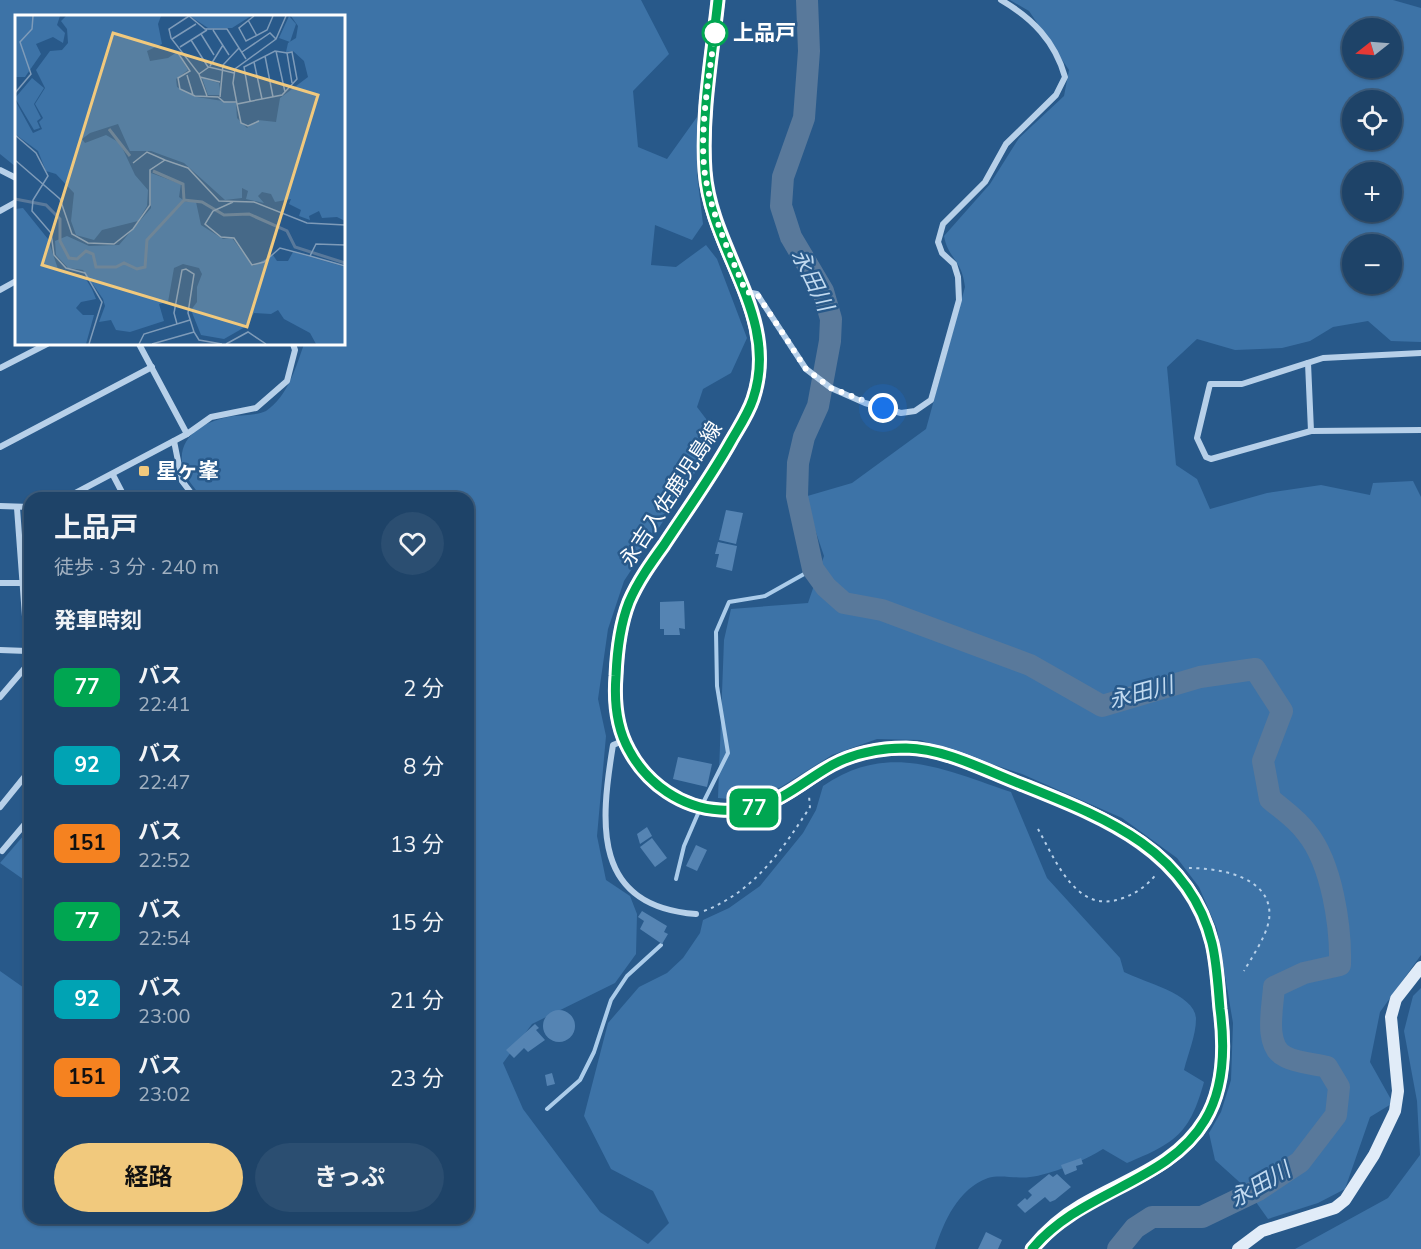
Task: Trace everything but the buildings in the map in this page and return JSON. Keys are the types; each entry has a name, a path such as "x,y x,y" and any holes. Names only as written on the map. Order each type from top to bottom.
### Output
{"main road":[{"name":"永吉入佐鹿児島線","path":"718,0 705,121 705,173 718,227 746,292 759,333 761,369 754,397 720,462 643,576 629,602 621,633 615,682 617,722 627,747 643,771 662,789 703,808 740,810 758,807 793,792 829,766 867,752 900,748 924,750 946,755 1064,802 1139,838 1158,853 1195,901 1213,946 1223,1029 1222,1066 1217,1091 1208,1114 1195,1135 1175,1155 1065,1216 1032,1249"}],"street":[{"path":"746,292 757,294 806,369 831,388 865,404 901,413 915,411 931,400 959,300 958,277 954,264 942,253 938,242 943,224 985,182 1006,144 1056,95 1065,77 1061,64 1046,36 1027,15 1001,0"},
{"path":"0,170 15,178"},
{"path":"0,211 15,203"},
{"path":"0,290 15,282"},
{"path":"0,369 45,345"},
{"path":"140,345 187,434"},
{"path":"78,492 187,434 204,420 217,414 256,408 287,381 295,350 293,345"},
{"path":"1421,353 1323,358 1242,384 1207,385 1198,441 1206,457 1211,459 1311,431 1421,430"},
{"path":"1308,363 1311,431"},
{"path":"0,447 152,367"},
{"path":"174,441 182,481 190,492"},
{"path":"112,475 122,492"},
{"path":"0,506 24,507"},
{"path":"17,508 24,566"},
{"path":"0,583 24,583"},
{"path":"0,651 24,651"},
{"path":"0,697 24,668"},
{"path":"627,747 612,745 604,804 609,858 620,878 641,897 671,912 696,914"},
{"path":"0,807 24,777"},
{"path":"2,851 24,825"},
{"path":"1238,1249 1262,1231 1335,1208 1345,1200 1374,1155 1395,1111 1398,1091 1391,1017 1396,999 1421,967"}],"path":[{"path":"696,914 736,895 759,877 810,807 808,782"},
{"path":"1038,829 1061,870 1077,891 1097,902 1116,901 1134,894 1150,881 1165,862 1183,868 1214,868 1256,885 1268,902 1269,921 1244,971"}],"shaded area":[{"path":"0,0 641,0 669,54 633,91 638,147 667,159 697,117 697,174 703,224 692,240 655,225 651,265 676,267 706,245 717,259 747,338 731,373 703,389 697,407 719,436 624,581 608,629 598,699 606,736 597,836 606,880 630,896 637,914 636,954 615,983 532,1024 503,1063 523,1109 600,1212 648,1244 669,1223 653,1191 611,1169 584,1116 608,1023 639,987 667,973 683,958 700,933 703,920 729,908 760,886 803,833 816,810 823,786 847,772 871,765 894,762 917,764 963,775 1011,792 1047,878 1120,958 1124,972 1167,990 1194,1010 1196,1025 1184,1070 1204,1082 1193,1113 1179,1134 1158,1149 1127,1163 1103,1149 1068,1166 1038,1176 998,1176 977,1183 960,1198 954,1207 935,1249 0,1249 0,971 24,988 24,1224 474,1224 474,492 198,492 184,471 183,449 194,432 223,418 263,412 274,405 286,389 304,345 345,345 345,15 15,15 15,166 0,154"},
{"path":"1010,0 1393,0 1421,8 1421,342 1391,341 1368,321 1333,327 1310,341 1282,348 1235,350 1197,339 1167,367 1176,465 1197,479 1210,509 1267,493 1321,485 1370,495 1373,483 1413,481 1421,497 1421,955 1380,1012 1370,1062 1393,1103 1370,1117 1345,1189 1318,1203 1268,1219 1246,1188 1215,1160 1209,1133 1221,1112 1231,1080 1233,1023 1217,929 1199,887 1177,858 1122,818 1022,774 920,740 877,739 832,755 781,787 763,794 742,800 718,798 724,640 731,609 808,603 824,556 804,497 852,483 926,429 965,287 961,270 944,236 990,184 1019,138 1064,96 1069,70 1029,11"},
{"path":"24,835 24,880 0,863"},
{"path":"1421,988 1421,1249 1295,1249 1388,1198 1420,1155 1417,1101 1404,1031 1413,996"}],"waterway":[{"name":"永田川","path":"807,0 809,51 804,118 783,177 781,206 791,237 823,291 831,319 830,341 818,406 804,437 798,463 797,496 813,569 826,587 844,603 882,610 1030,665 1102,706 1200,677 1255,669 1282,711 1263,761 1270,799 1299,823 1307,833 1316,846 1329,878 1337,914 1340,965 1304,973 1274,987 1271,1025 1274,1045 1279,1052 1296,1061 1327,1067 1339,1087 1336,1115 1300,1162 1258,1190 1202,1217 1152,1217 1135,1228 1118,1249"},
{"path":"703,803 728,753 717,686 716,632 729,602 765,596 813,569"},
{"path":"676,879 684,846 700,809"},
{"path":"547,1109 580,1080 594,1052 611,1000 627,976 661,945"}],"bus line":[{"name":"77","path":"718,0 705,121 705,173 718,227 746,292 759,333 761,369 749,410 720,462 643,576 629,602 617,654 615,699 617,722 631,754 653,782 675,797 703,808 740,810 758,807 793,792 829,766 844,759 867,752 900,748 924,750 946,755 1064,802 1139,838 1158,853 1183,883 1195,901 1213,946 1223,1029 1222,1066 1217,1091 1208,1114 1195,1135 1175,1155 1065,1216 1032,1249"}],"place":[{"name":"上品戸","path":"715,33"},
{"name":"星ヶ峯","path":"144,471"}],"route":[{"path":"715,33 705,121 705,173 718,227 746,292 757,294 806,369 831,388 865,404 883,408"}]}
